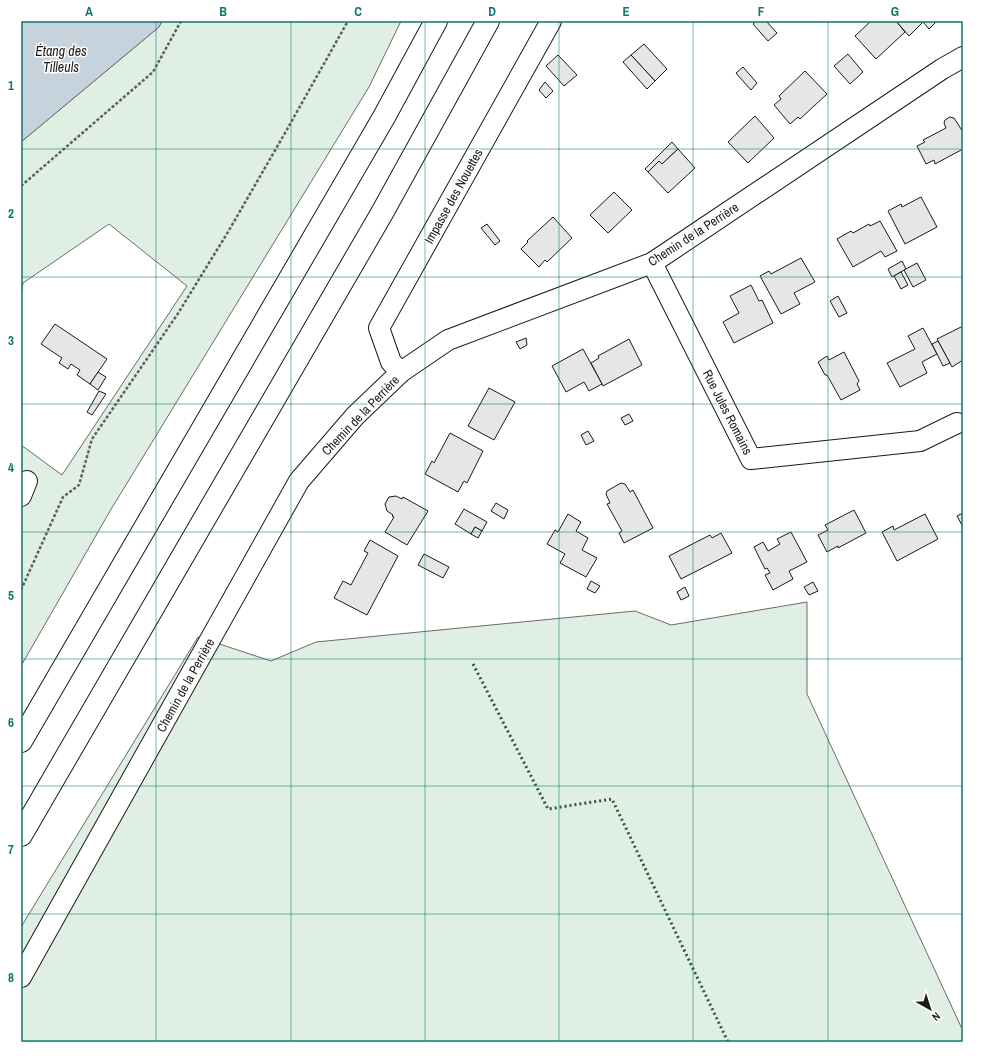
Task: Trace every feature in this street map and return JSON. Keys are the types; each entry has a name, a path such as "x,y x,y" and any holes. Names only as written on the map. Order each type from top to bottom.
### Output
{"highway":[{"path":"21,741 380,124 436,21"},
{"path":"21,835 382,213 488,21"}],"street":[{"name":"Impasse des Nouettes","path":"400,372 391,362 379,328 551,21"},
{"name":"Chemin de la Perrière","path":"21,977 299,481 355,416 400,372 448,340 652,263 942,69 963,57"},
{"name":"Rue Jules Romains","path":"652,263 751,458 920,441 957,423"}],"path":[{"path":"21,186 153,72 181,21"},
{"path":"21,590 63,497 79,485 92,439 177,314 224,238 348,21"}],"green space":[{"path":"162,21 401,21 369,87 110,511 21,666 21,445 62,475 187,286 109,224 23,283 21,298 21,142 159,27"},
{"path":"807,602 807,694 963,1031 963,1042 21,1042 21,927 198,637 271,661 316,642 635,611 671,625"}],"water":[{"name":"Étang des Tilleuls","path":"21,21 162,21 159,27 21,142"}],"building":[{"path":"756,21 766,21 777,33 768,41 753,24"},
{"path":"871,21 896,21 905,32 876,59 855,36"},
{"path":"896,21 937,21 929,29 923,22 909,36"},
{"path":"644,44 667,69 655,81 631,55"},
{"path":"848,54 863,72 850,84 834,66"},
{"path":"558,55 577,75 564,86 546,66"},
{"path":"631,55 655,81 647,89 623,62"},
{"path":"743,67 757,83 751,90 736,73"},
{"path":"805,71 827,94 800,119 798,117 790,124 774,105 781,99 779,96"},
{"path":"545,82 553,91 546,98 539,90"},
{"path":"755,116 774,138 748,163 728,142"},
{"path":"950,117 954,118 963,132 963,149 935,164 934,160 926,164 917,146 925,142 923,140 946,128 944,123 945,120"},
{"path":"672,142 678,149 662,164 659,161 648,172 645,169"},
{"path":"678,149 695,168 668,193 648,172 659,161 662,164"},
{"path":"614,192 632,210 608,233 590,215"},
{"path":"921,197 937,227 905,244 888,211 901,204 902,207"},
{"path":"553,217 572,238 547,262 545,260 539,267 521,249 528,242 527,241"},
{"path":"880,221 897,251 885,257 881,251 853,267 837,239 851,231 853,233 869,224 870,226"},
{"path":"487,224 500,241 495,245 481,228"},
{"path":"801,258 815,282 794,293 800,304 781,314 760,276 769,271 771,274"},
{"path":"902,261 906,269 892,277 888,269"},
{"path":"917,263 926,280 913,287 904,270"},
{"path":"901,272 908,285 901,289 894,276"},
{"path":"751,285 759,301 762,300 773,323 734,343 723,322 739,313 730,296"},
{"path":"838,296 847,313 839,317 830,301"},
{"path":"55,324 107,359 90,384 77,375 80,370 71,364 68,369 59,363 62,358 41,344"},
{"path":"963,326 963,360 952,367 937,339"},
{"path":"923,328 937,354 922,362 927,373 900,387 887,363 915,349 908,336"},
{"path":"526,338 527,345 520,349 516,342"},
{"path":"629,339 642,365 603,386 591,363 599,358 598,356"},
{"path":"938,341 950,363 943,366 932,344"},
{"path":"583,349 602,384 589,391 584,382 566,392 552,366"},
{"path":"844,352 859,381 857,384 860,390 841,400 818,362 827,356 829,360"},
{"path":"98,372 106,377 98,390 90,384"},
{"path":"489,388 515,402 494,440 468,426"},
{"path":"99,391 106,394 92,415 87,412"},
{"path":"629,414 633,421 625,425 621,418"},
{"path":"588,431 594,441 586,445 581,435"},
{"path":"450,433 483,451 467,483 464,481 458,492 425,474 432,461 434,463"},
{"path":"621,483 625,484 630,492 633,490 653,528 624,543 619,533 622,531 607,504 610,503 606,494 607,491"},
{"path":"396,496 402,499 403,497 428,511 407,545 385,532 394,517 387,511 385,504 389,497"},
{"path":"496,503 508,510 504,519 491,511"},
{"path":"464,509 487,522 482,531 475,527 471,534 455,524"},
{"path":"854,510 866,533 838,548 838,546 827,552 818,535 828,530 825,525"},
{"path":"963,513 963,527 957,516"},
{"path":"568,514 581,522 576,531 588,538 582,550 597,558 586,577 560,563 565,554 547,544 555,530 558,532"},
{"path":"925,514 938,539 897,561 882,532 893,526 894,530"},
{"path":"475,527 482,531 478,538 471,534"},
{"path":"791,532 807,562 789,571 793,579 773,590 765,575 770,573 767,568 765,569 754,547 763,542 768,551 780,544 777,539"},
{"path":"721,533 732,553 681,579 669,556 710,535 712,538"},
{"path":"370,540 398,556 367,615 334,598 343,581 351,585 368,553 364,551"},
{"path":"424,554 449,567 443,578 418,565"},
{"path":"591,581 600,586 595,593 587,589"},
{"path":"813,582 818,591 809,595 804,587"},
{"path":"685,587 689,596 681,600 677,592"}],"hedge":[{"path":"473,664 548,809 612,799 728,1042"}]}
